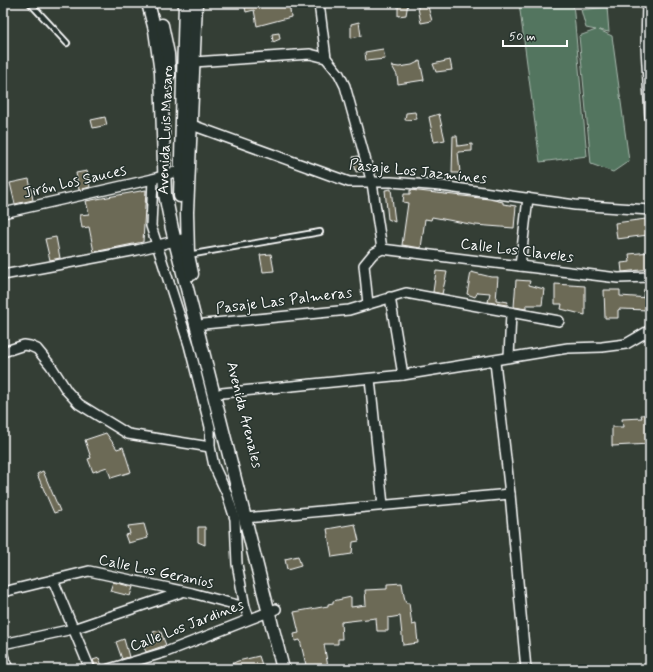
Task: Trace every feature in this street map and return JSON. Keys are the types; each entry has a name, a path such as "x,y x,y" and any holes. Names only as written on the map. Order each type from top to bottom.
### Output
{"main road":[{"path":"148,3 155,30 162,73 162,176 172,192 184,257 249,518"},
{"path":"156,3 168,54 162,176"},
{"name":"Avenida Luis Masaro","path":"185,3 186,169"},
{"name":"Avenida Luis Masaro","path":"180,236 186,169 192,125 196,3"},
{"name":"Avenida Arenales","path":"186,169 187,212 184,257 204,324 222,393 249,518 272,610 291,669"},
{"path":"272,610 283,669"}],"street":[{"path":"319,3 326,58 339,74 345,86 372,183 382,249 373,254 364,265 368,304"},
{"path":"647,3 650,117"},
{"path":"194,62 310,54 326,58"},
{"name":"Pasaje Los Jazmines","path":"192,125 349,182 391,182 441,186 575,205 650,210"},
{"path":"186,169 162,176 151,226 189,345 210,427 210,447 214,466 235,519 237,564 245,607 249,618"},
{"name":"Jirón Los Sauces","path":"3,213 162,176"},
{"path":"520,266 528,198"},
{"path":"3,275 157,246 180,236"},
{"name":"Calle Los Claveles","path":"382,249 618,278 650,277"},
{"name":"Pasaje Las Palmeras","path":"204,324 349,310 406,293 559,321"},
{"path":"390,297 403,375"},
{"path":"509,357 511,313"},
{"path":"222,393 403,375 495,362 509,357 581,346 602,347 626,344 650,330"},
{"path":"3,352 24,345 37,349 51,366 67,391 79,404 128,434 210,447"},
{"path":"495,362 510,494 526,669"},
{"path":"370,379 383,505"},
{"path":"249,518 510,494"},
{"name":"Calle Los Geranios","path":"3,592 89,572 245,607"},
{"path":"53,580 90,669"},
{"path":"3,644 73,629 183,592"},
{"name":"Calle Los Jardines","path":"108,669 166,652 272,610"},
{"path":"3,656 8,669"}],"lane":[{"path":"30,3 67,43"},
{"path":"184,257 320,232"}],"green space":[{"path":"519,3 573,3 587,156 540,162"},
{"path":"607,7 609,32 599,30 612,36 629,161 613,172 591,164 579,36 596,30 586,28 581,10"}],"building":[{"path":"244,3 289,3 291,17 257,26 254,10 246,12"},
{"path":"398,3 408,3 406,15 398,16"},
{"path":"417,3 427,3 432,21 421,23"},
{"path":"359,22 361,36 351,38 351,24"},
{"path":"279,33 280,39 273,42 272,34"},
{"path":"383,49 385,59 366,61 365,52"},
{"path":"450,60 452,70 436,72 433,64"},
{"path":"420,61 424,80 398,84 397,75 392,66 399,67 412,65"},
{"path":"415,112 417,119 405,120 406,113"},
{"path":"439,114 445,140 434,142 429,117"},
{"path":"105,117 107,125 93,128 91,120"},
{"path":"453,136 457,136 458,146 472,144 472,151 458,152 460,173 452,173"},
{"path":"358,156 362,171 356,172 353,157"},
{"path":"87,171 90,187 79,190 76,173"},
{"path":"29,179 33,200 15,204 10,183"},
{"path":"391,189 395,222 388,219 385,190"},
{"path":"146,190 143,242 94,252 89,227 82,228 80,215 89,214 86,201"},
{"path":"410,190 489,199 503,202 503,204 516,206 514,228 475,225 432,217 431,220 425,219 421,248 402,245 408,203 403,202 404,194 410,194"},
{"path":"646,219 648,235 617,239 615,223"},
{"path":"56,237 60,258 50,260 45,239"},
{"path":"650,252 650,269 622,272 621,263 630,262 629,254"},
{"path":"271,254 274,271 263,272 260,255"},
{"path":"436,271 447,272 442,294 433,292"},
{"path":"471,272 491,277 498,277 496,300 508,302 507,305 488,302 490,293 478,292 475,297 467,294"},
{"path":"516,280 530,281 529,285 544,289 542,305 526,305 526,309 514,307"},
{"path":"555,284 585,286 585,315 561,309 562,304 555,304"},
{"path":"644,289 650,291 650,298 643,297"},
{"path":"604,290 620,290 620,296 649,298 649,310 620,309 618,310 618,318 605,318"},
{"path":"650,414 650,444 612,446 612,427 623,427 622,419 642,418 641,415"},
{"path":"106,433 117,449 123,447 131,472 111,478 107,467 93,472 88,459 91,458 85,440"},
{"path":"43,471 60,511 54,513 37,474"},
{"path":"144,524 148,538 128,543 125,535 130,534 128,526"},
{"path":"355,524 359,541 353,542 352,554 332,557 327,529"},
{"path":"198,527 205,527 205,545 198,542"},
{"path":"298,556 301,566 287,570 285,559"},
{"path":"113,582 133,587 130,596 110,591"},
{"path":"402,583 406,603 409,603 412,625 416,624 418,643 403,645 400,616 388,618 388,631 377,631 376,618 341,622 342,639 338,639 338,644 324,644 328,667 307,669 300,640 295,641 294,634 299,633 294,612 328,606 328,604 333,603 333,601 351,597 351,607 366,605 365,590 387,589 387,584"},
{"path":"160,630 166,645 146,652 143,645 156,640 153,632"},
{"path":"124,639 129,657 122,659 116,642"},
{"path":"259,656 262,665 247,669 220,669 238,661"},
{"path":"99,658 102,666 96,668 93,660"}]}
